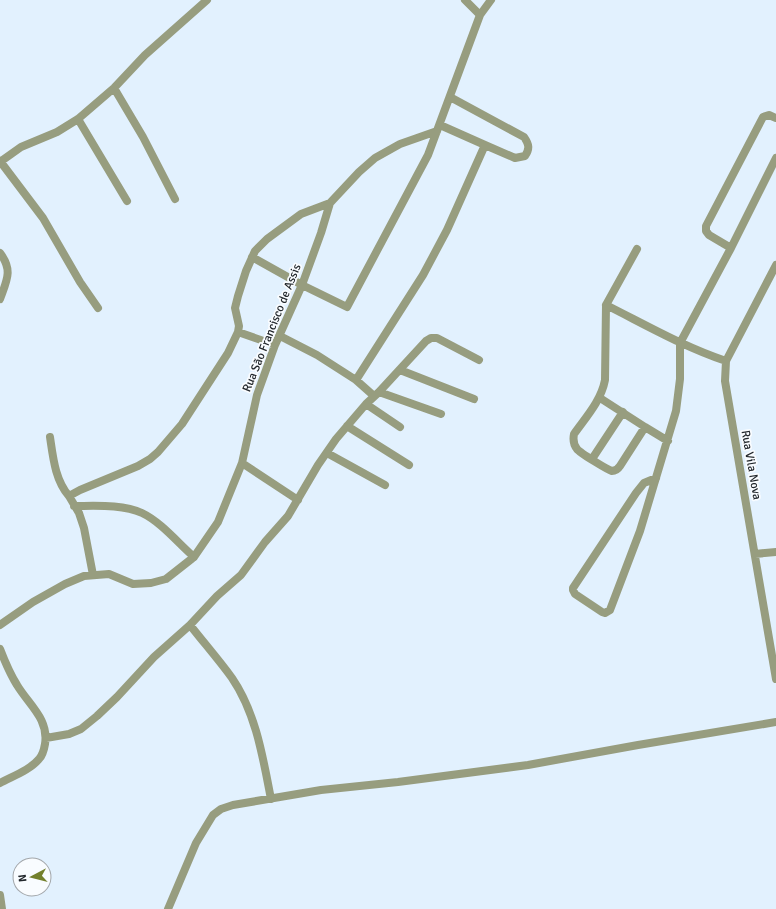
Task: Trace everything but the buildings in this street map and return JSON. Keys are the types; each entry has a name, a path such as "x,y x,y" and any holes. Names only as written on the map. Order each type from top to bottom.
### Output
{"street":[{"path":"98,308 80,282 43,218 0,162 27,144 57,132 78,119 114,88 146,54 207,0"},
{"path":"465,0 480,15"},
{"path":"252,256 302,285 347,307 428,155 480,15 491,0"},
{"path":"114,88 143,137 175,199"},
{"path":"438,128 485,145 515,158 525,156 529,147 524,137 450,97"},
{"path":"731,248 709,235 706,231 706,226 763,117 769,115 776,118"},
{"path":"78,119 127,202"},
{"name":"Rua São Francisco de Assis","path":"0,625 33,602 65,584 84,576 109,574 133,584 151,584 166,579 194,557 218,522 242,463 257,395 275,345 302,285 330,203 359,172 375,158 400,144 438,128"},
{"path":"356,380 423,275 447,230 485,145"},
{"path":"656,478 644,483 636,493 573,590 575,594 602,612 605,613 610,610 640,531 668,441 676,411 680,379 680,343 731,248 776,158"},
{"path":"69,496 138,466 158,452 182,424 228,353 238,332 235,308 246,271 255,251 268,239 301,214 330,203"},
{"path":"637,249 606,305 606,380 604,390 600,398 574,434 573,440 577,449 611,471 617,470 645,427"},
{"path":"0,253 7,263 8,268 8,276 0,299"},
{"name":"Rua Vila Nova","path":"776,265 726,362 725,381 776,680"},
{"path":"606,305 680,343 726,362"},
{"path":"238,332 275,345"},
{"path":"280,336 317,355 377,394 441,414"},
{"path":"46,738 69,734 81,729 97,716 154,657 190,626 217,596 241,574 265,542 288,516 327,452 347,426 426,341 434,338 456,347 479,360"},
{"path":"400,370 474,399"},
{"path":"600,398 668,441"},
{"path":"366,404 400,427"},
{"path":"592,459 623,412"},
{"path":"347,426 409,464"},
{"path":"50,437 56,471 61,487 69,496 79,513 84,528 93,575"},
{"path":"327,452 385,485"},
{"path":"242,463 298,500"},
{"path":"74,506 114,506 141,513 155,522 194,557"},
{"path":"755,554 776,552"},
{"path":"190,626 232,678 244,699 257,735 271,799"},
{"path":"0,649 10,673 39,713 46,738 43,753 40,758 28,768 0,783"},
{"path":"168,909 196,843 213,815 221,809 233,805 321,790 398,782 528,765 776,722"},
{"path":"0,895 2,909"}]}
